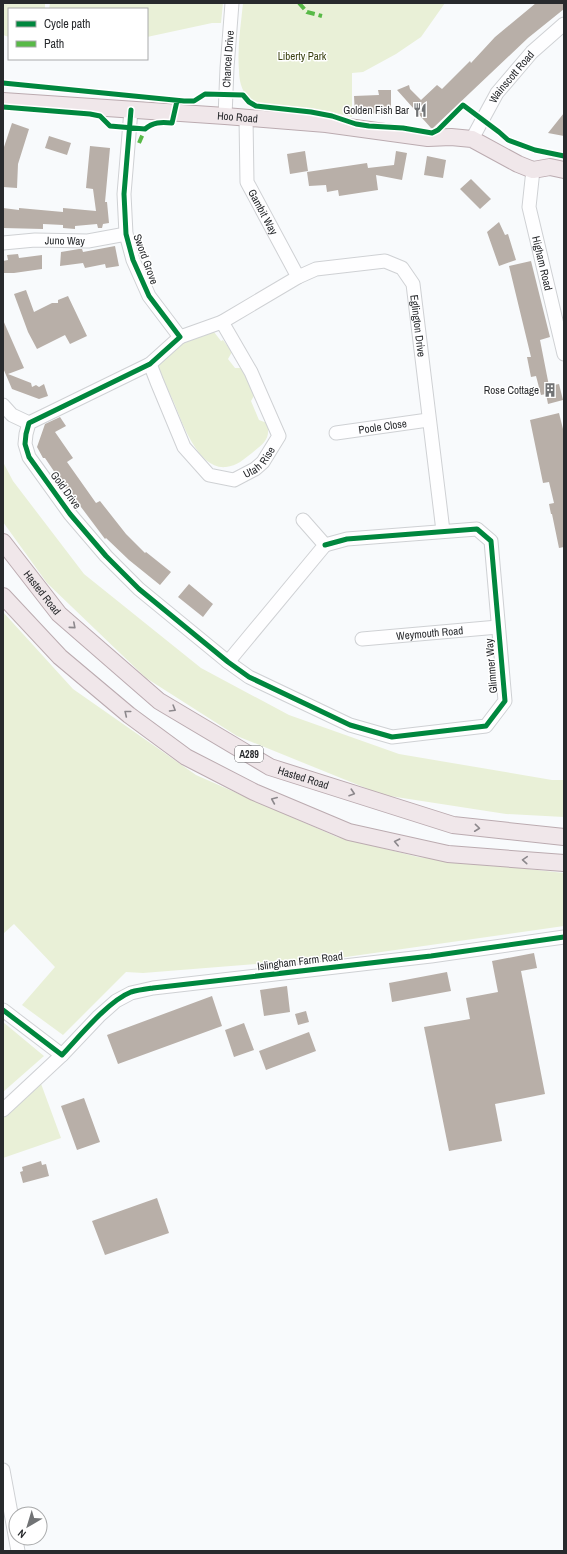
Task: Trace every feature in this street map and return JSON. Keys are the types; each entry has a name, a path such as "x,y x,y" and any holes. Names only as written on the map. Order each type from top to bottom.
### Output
{"main road":[{"name":"Hoo Road","path":"3,101 326,124 428,138 451,137 472,140 518,164 533,170"},
{"path":"533,170 550,167 564,170"},
{"name":"Hasted Road","path":"3,542 59,614 159,701 270,767 453,826 564,837"},
{"path":"3,596 60,657 129,715 186,757 254,792 349,832 448,854 564,863"}],"street":[{"name":"Chancel Drive","path":"225,116 232,3"},
{"name":"Wainscott Road","path":"472,140 497,93 532,52 564,24"},
{"name":"Sword Grove","path":"131,110 124,194 126,234 133,260 149,296 180,337"},
{"name":"Gambit Way","path":"246,118 247,182 298,277"},
{"name":"Higham Road","path":"533,170 529,207 564,354"},
{"name":"Juno Way","path":"3,243 35,240 88,241 126,234"},
{"name":"Eglington Drive","path":"180,337 222,322 298,277 316,269 385,261 402,268 413,284 428,420 443,531"},
{"name":"Utah Rise","path":"150,364 156,382 184,447 209,476 234,480 260,470 263,462 279,436 251,372 222,322"},
{"path":"3,405 12,415 29,423 150,364 180,337"},
{"name":"Poole Close","path":"336,433 428,420"},
{"name":"Gold Drive","path":"29,423 25,444 29,457 70,514 106,556 139,589 228,662"},
{"path":"228,662 324,545 303,520"},
{"name":"Glimmer Way","path":"228,662 249,677 350,726 392,737 486,726 505,701 491,541 477,529 347,539 324,545"},
{"name":"Weymouth Road","path":"362,639 498,627"},
{"name":"Islingham Farm Road","path":"3,1110 62,1055 99,1016 116,1001 131,993 153,988 431,956 564,937"},
{"path":"3,1010 62,1055"},
{"path":"3,1470 18,1551"}],"green space":[{"path":"3,3 45,3 45,8 8,8 8,37 3,35"},
{"path":"50,3 223,3 221,23 212,23 148,37 148,8 49,8"},
{"name":"Liberty Park","path":"243,3 445,3 421,37 396,54 363,72 352,73 352,117 312,109 283,108 263,105 255,102 246,95 240,81 238,53"},
{"path":"210,329 221,341 223,340 232,352 228,359 235,368 241,368 255,394 251,401 259,420 267,423 268,428 266,440 260,446 240,462 226,467 216,466 208,461 193,445 158,366 159,361 184,339"},
{"path":"3,462 13,481 84,574 201,668 289,715 399,754 552,780 564,780 564,817 506,814 383,795 237,736 146,678 47,583 3,522"},
{"path":"3,612 73,689 196,775 337,837 418,857 564,873 564,926 346,957 143,973 126,972 63,1035 22,1005 55,967 14,924 3,934"},
{"path":"3,1022 44,1056 3,1092"},
{"path":"40,1081 61,1138 3,1158 3,1118"}],"building":[{"path":"536,3 564,3 564,9 528,38 433,128 431,128 397,90 409,85 410,89 421,100 437,85 442,89 470,61 471,63 495,37"},
{"path":"378,90 391,90 391,113 355,114 354,96 379,95"},
{"path":"564,113 564,136 548,133"},
{"path":"12,123 29,129 18,164 17,188 3,187 3,150"},
{"path":"49,136 71,143 67,155 45,148"},
{"path":"90,146 110,148 105,202 107,202 109,223 103,224 102,228 98,228 97,224 75,226 75,229 63,228 63,225 43,224 43,229 3,228 3,208 63,212 63,208 96,211 93,189 86,188"},
{"path":"305,151 308,171 290,174 287,154"},
{"path":"396,151 407,153 402,180 376,175 378,190 339,196 338,190 327,192 326,185 309,186 307,172 367,163 368,168 394,165"},
{"path":"427,156 446,160 443,178 424,175"},
{"path":"471,179 491,199 480,209 460,189"},
{"path":"499,222 505,235 508,234 516,260 499,266 487,232"},
{"path":"115,246 119,266 106,268 105,264 85,268 83,263 60,266 61,252 82,249 83,252"},
{"path":"18,254 19,258 42,255 42,269 3,273 3,261 8,260 7,255"},
{"path":"531,261 550,337 540,340 549,386 559,384 563,400 548,404 546,394 541,395 536,376 531,377 527,357 531,357 509,266"},
{"path":"26,290 34,312 52,303 58,303 58,300 68,296 87,336 70,344 65,335 37,349 28,332 14,294"},
{"path":"3,320 24,368 8,374 31,383 32,387 36,385 39,387 44,384 48,396 39,399 12,389 3,368"},
{"path":"559,413 564,433 564,547 559,548 549,504 554,503 549,482 543,483 530,420"},
{"path":"60,417 66,426 55,432 73,458 67,462 96,503 100,501 126,534 145,553 146,552 171,572 160,585 129,560 106,538 105,539 78,503 76,504 45,458 43,458 37,447 45,424"},
{"path":"189,584 213,604 203,617 178,597"},
{"path":"534,953 537,968 521,971 545,1094 495,1104 502,1141 449,1151 424,1027 470,1019 466,998 498,992 492,961"},
{"path":"447,972 451,991 392,1002 389,983"},
{"path":"287,986 290,1012 264,1016 260,990"},
{"path":"212,996 222,1026 118,1064 107,1035"},
{"path":"306,1011 309,1022 298,1025 295,1014"},
{"path":"244,1023 254,1050 234,1057 225,1030"},
{"path":"309,1032 316,1051 266,1070 259,1051"},
{"path":"84,1098 100,1142 77,1150 61,1106"},
{"path":"41,1161 42,1165 46,1164 49,1176 23,1183 20,1172 23,1171 22,1167"},
{"path":"157,1198 169,1233 105,1255 92,1221"}],"marked path":[{"path":"299,3 307,12 322,16"},
{"path":"139,143 145,129"}],"cycle path":[{"path":"3,83 184,101 194,101 205,94 243,95 249,102 256,106 311,112 369,126 403,128 432,133 438,130 463,105 508,140 535,150 564,156"},
{"path":"3,107 90,114 100,116 110,126 145,129 157,123 172,123 177,101"},
{"path":"131,110 124,194 126,234 133,260 149,296 180,337 150,364 29,423 25,444 29,457 70,514 106,556 139,589 228,662 249,677 350,725 392,737 486,726 505,701 491,541 477,529 347,539 325,545"},
{"path":"3,1010 62,1055 104,1011 113,1003 134,991 431,956 564,937"}],"place":[{"name":"Golden Fish Bar","path":"420,110"},
{"name":"Rose Cottage","path":"550,390"}]}
